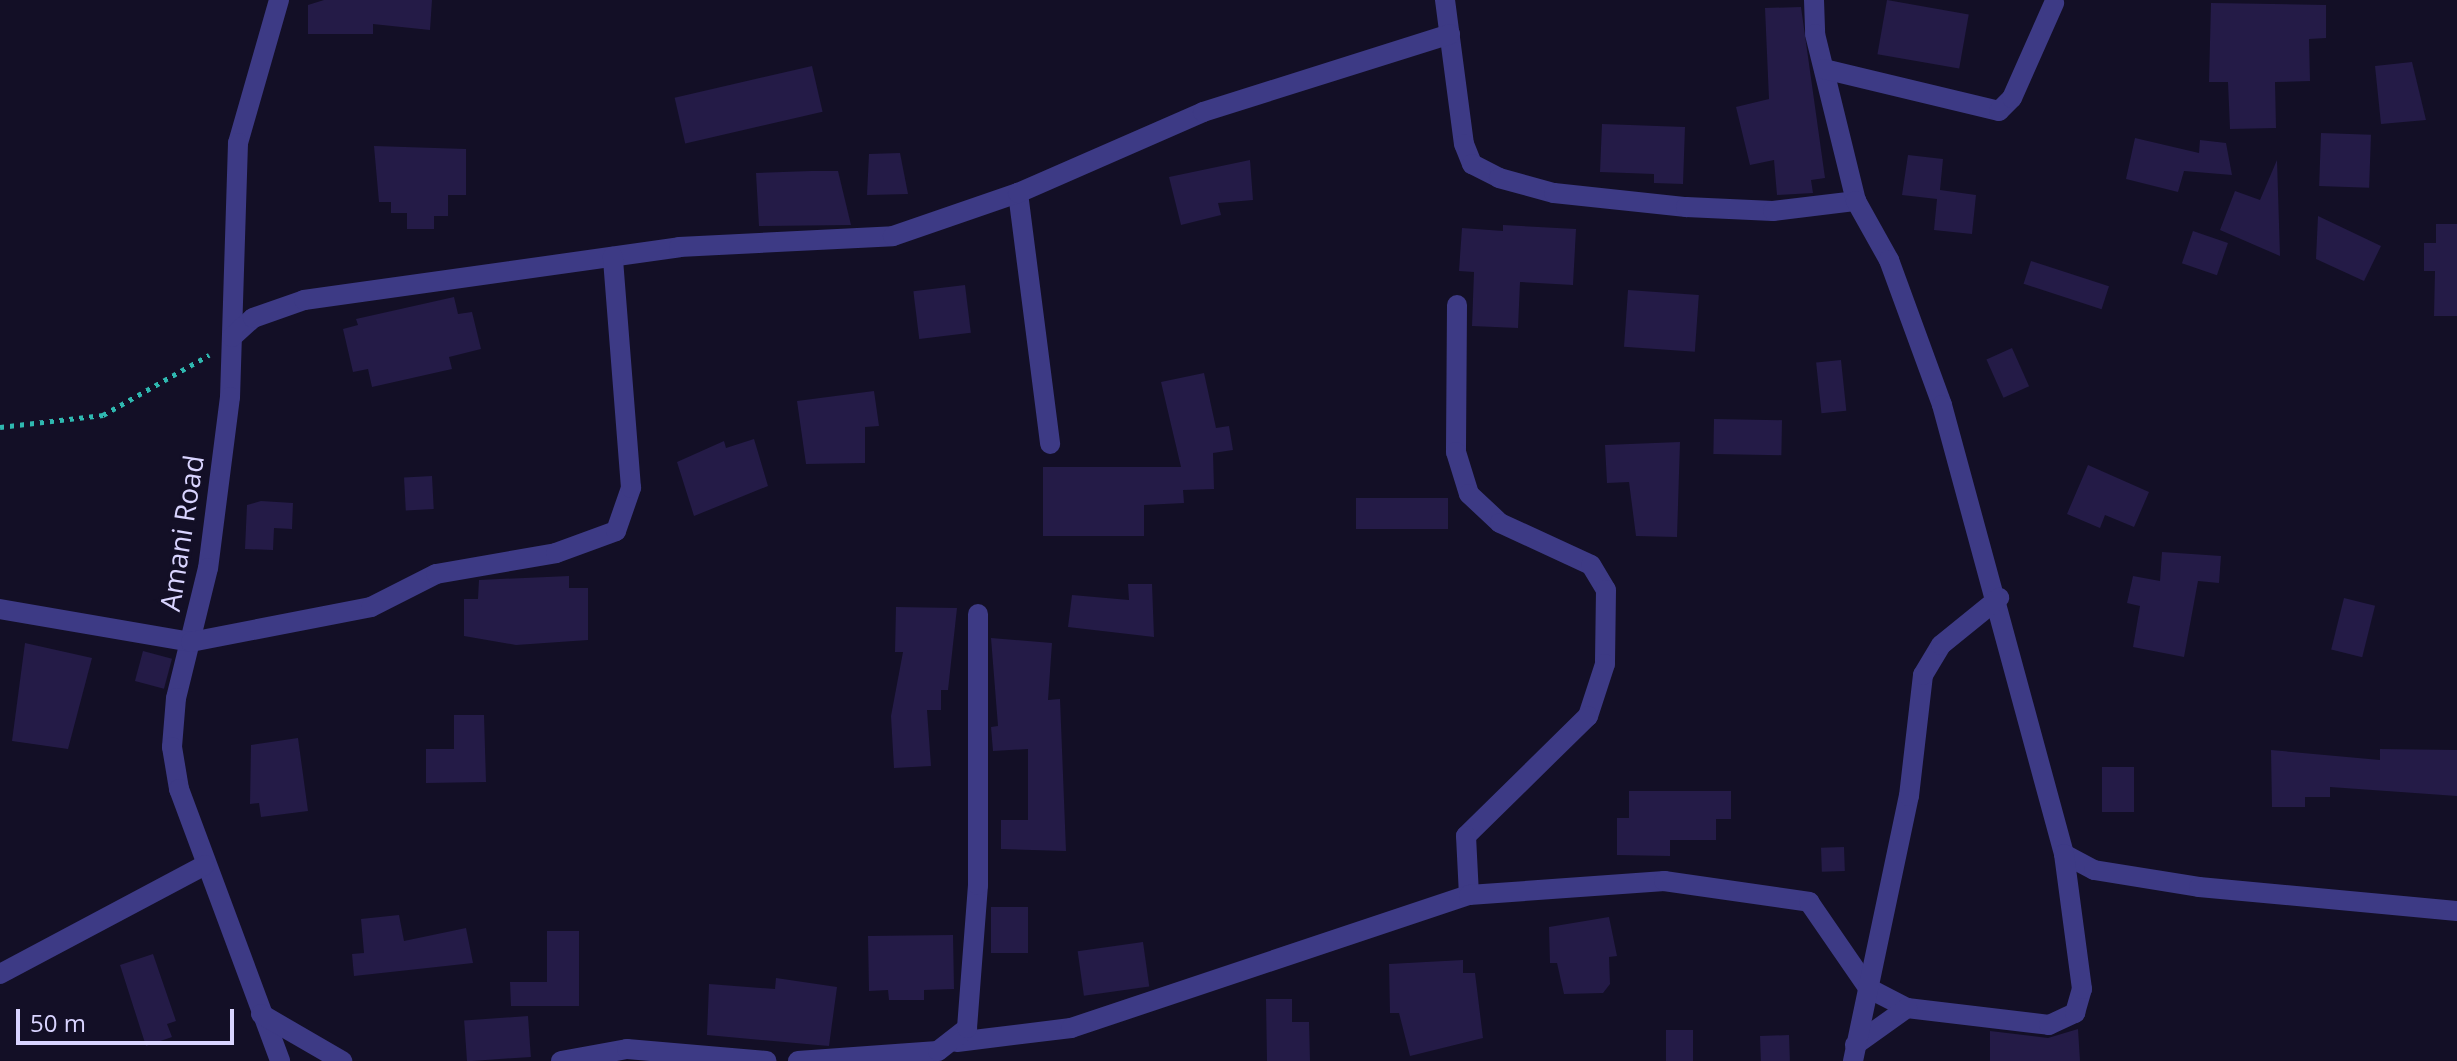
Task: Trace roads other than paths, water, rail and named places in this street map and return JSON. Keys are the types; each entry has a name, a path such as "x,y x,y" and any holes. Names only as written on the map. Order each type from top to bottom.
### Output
{"street":[{"name":"Amani Road","path":"279,0 238,143 232,337 208,568 172,747 205,865 280,1061"},
{"path":"1445,0 1464,144 1472,164 1499,178 1554,193 1686,207 1773,211 1856,201"},
{"path":"798,1061 938,1051 957,1042 1071,1028 1469,895 1664,881 1788,895 1818,912 1868,988 1907,1008 2031,1026 2075,1013 2082,989 2064,854 1999,598 1942,405 1889,260 1856,201 1824,69 1814,0"},
{"path":"1824,69 1999,111 2012,98 2054,3"},
{"path":"232,337 253,318 304,300 727,244 871,240 1018,193 1203,112 1450,34"},
{"path":"1018,193 1050,444"},
{"path":"0,609 191,642 371,607 436,574 556,553 616,531 631,488 613,257"},
{"path":"1457,305 1456,452 1469,494 1500,523 1591,565 1606,590 1605,664 1588,716 1466,836 1469,895"},
{"path":"1854,1053 1909,796 1923,675 1941,645 1999,598"},
{"path":"957,1042 970,1015 978,885 978,614"},
{"path":"2064,854 2094,870 2199,887 2457,911"},
{"path":"0,974 205,865"},
{"path":"1854,1053 1907,1008"},
{"path":"261,1014 342,1061"},
{"path":"561,1061 629,1055 766,1061"}]}
